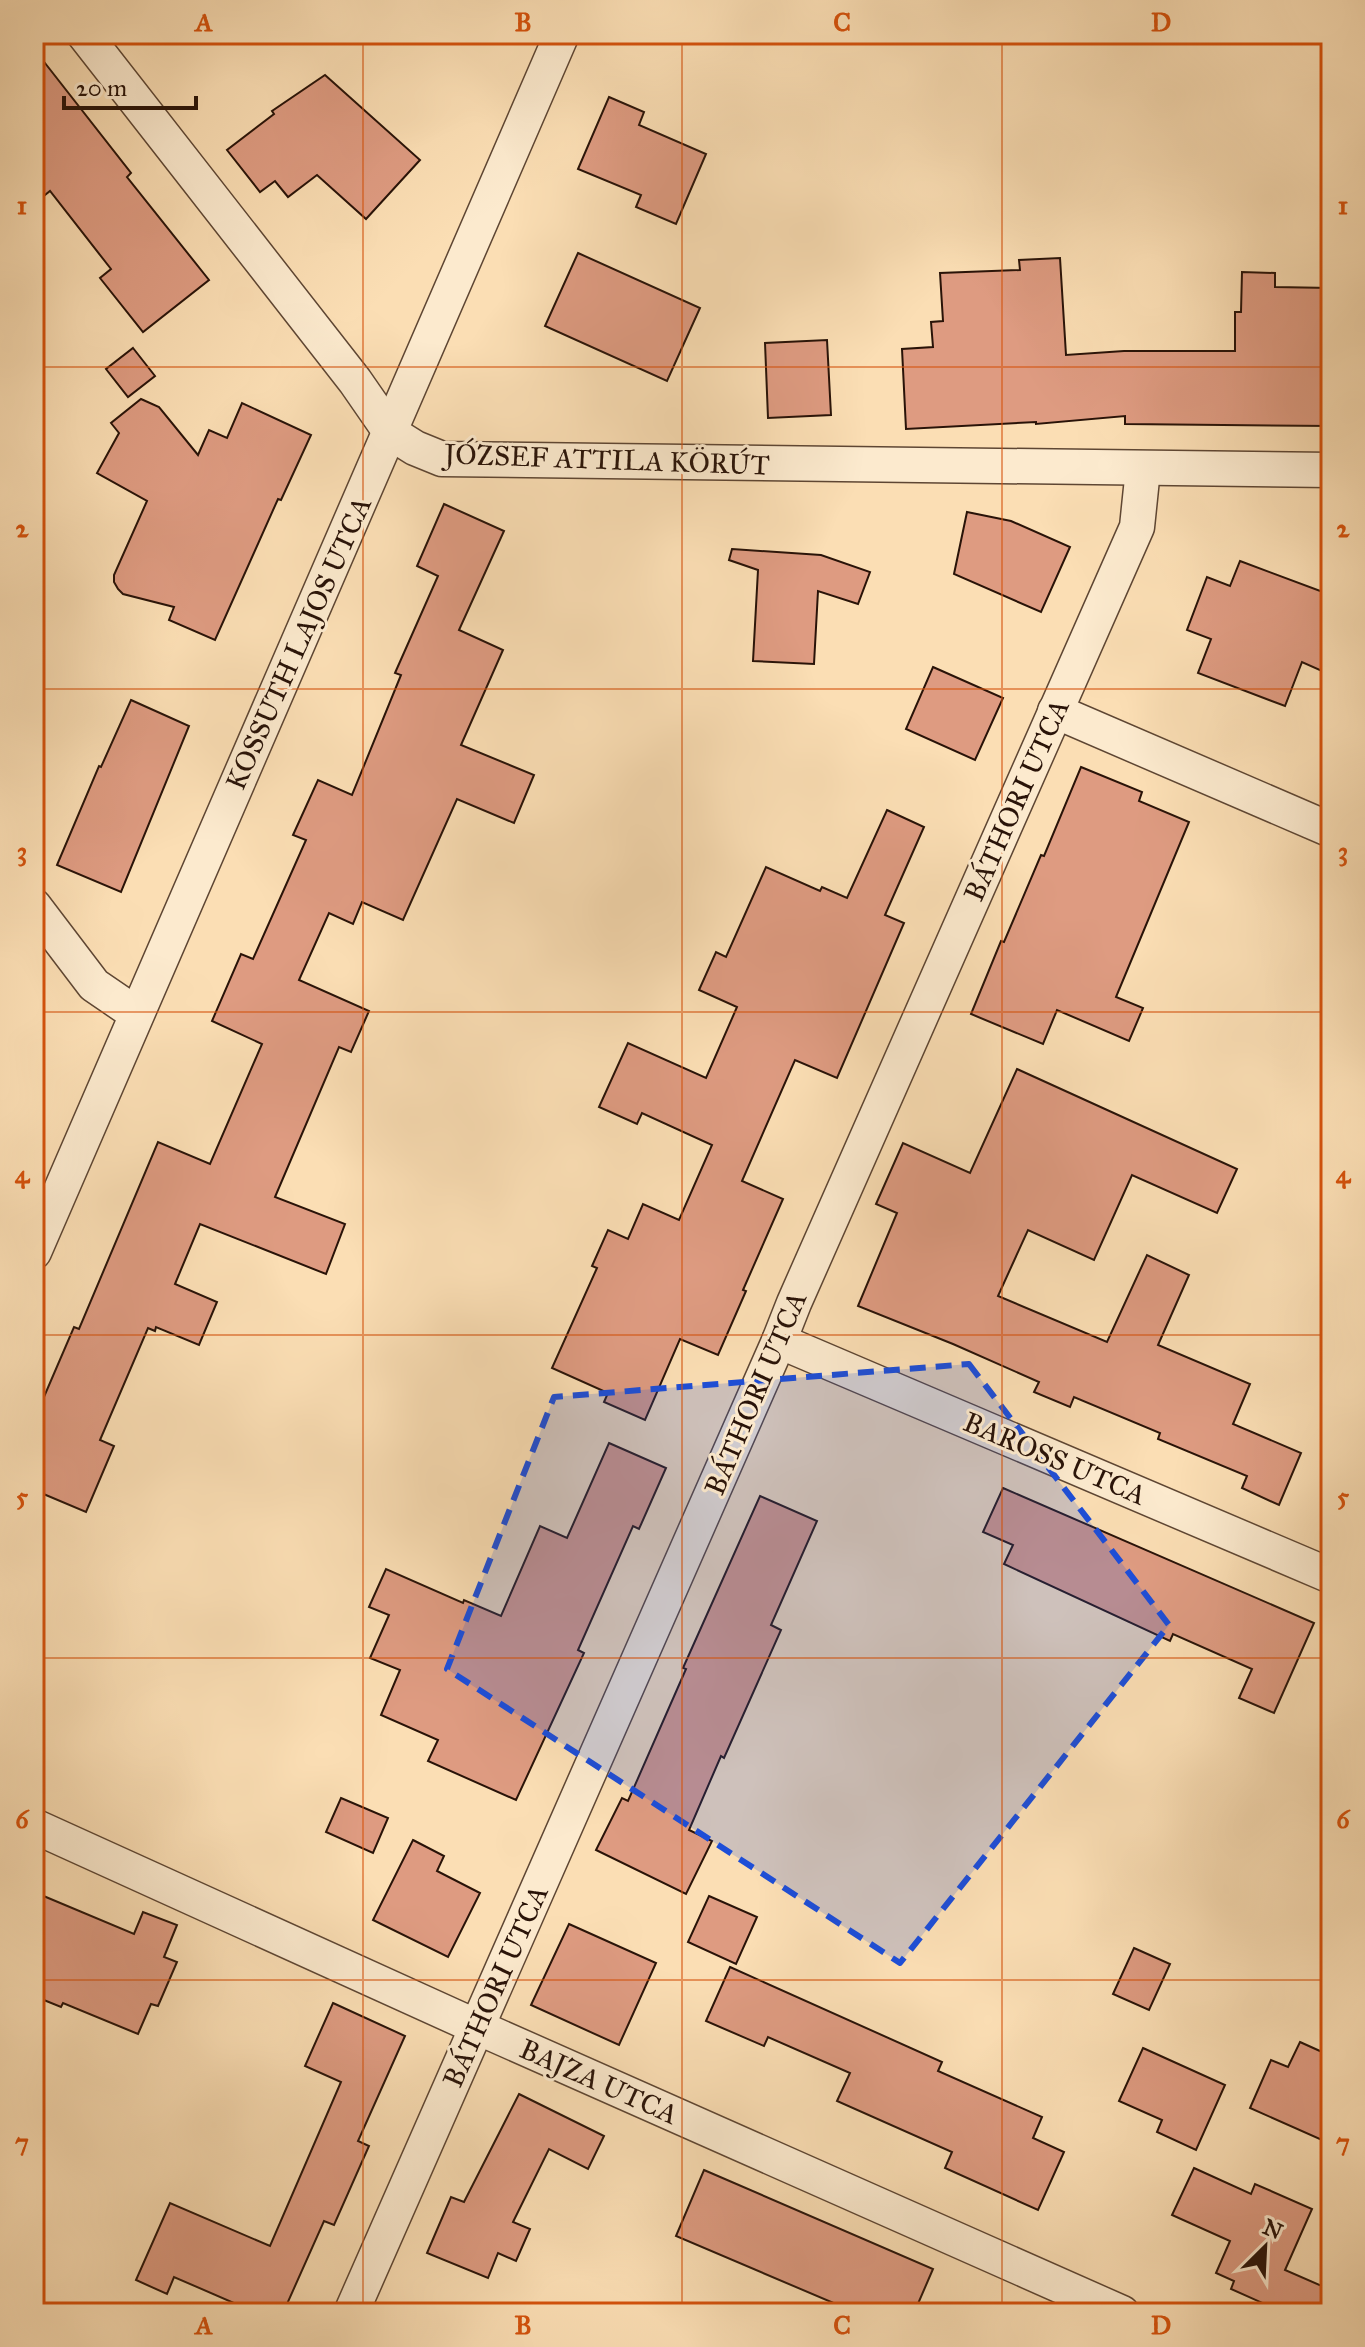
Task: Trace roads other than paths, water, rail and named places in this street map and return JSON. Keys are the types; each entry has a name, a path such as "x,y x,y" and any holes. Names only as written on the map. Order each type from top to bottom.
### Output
{"street":[{"name":"JÓZSEF ATTILA KÖRÚT","path":"84,34 355,381 391,433 415,448 442,459 1331,470"},
{"name":"KOSSUTH LAJOS UTCA","path":"34,1252 562,34"},
{"name":"BÁTHORI UTCA","path":"351,2313 1137,527 1143,469"},
{"path":"1055,711 1331,830"},
{"path":"34,906 94,985 135,1013"},
{"name":"BAROSS UTCA","path":"779,1341 1331,1576"},
{"name":"BAJZA UTCA","path":"34,1826 477,2027 1122,2313"}]}
